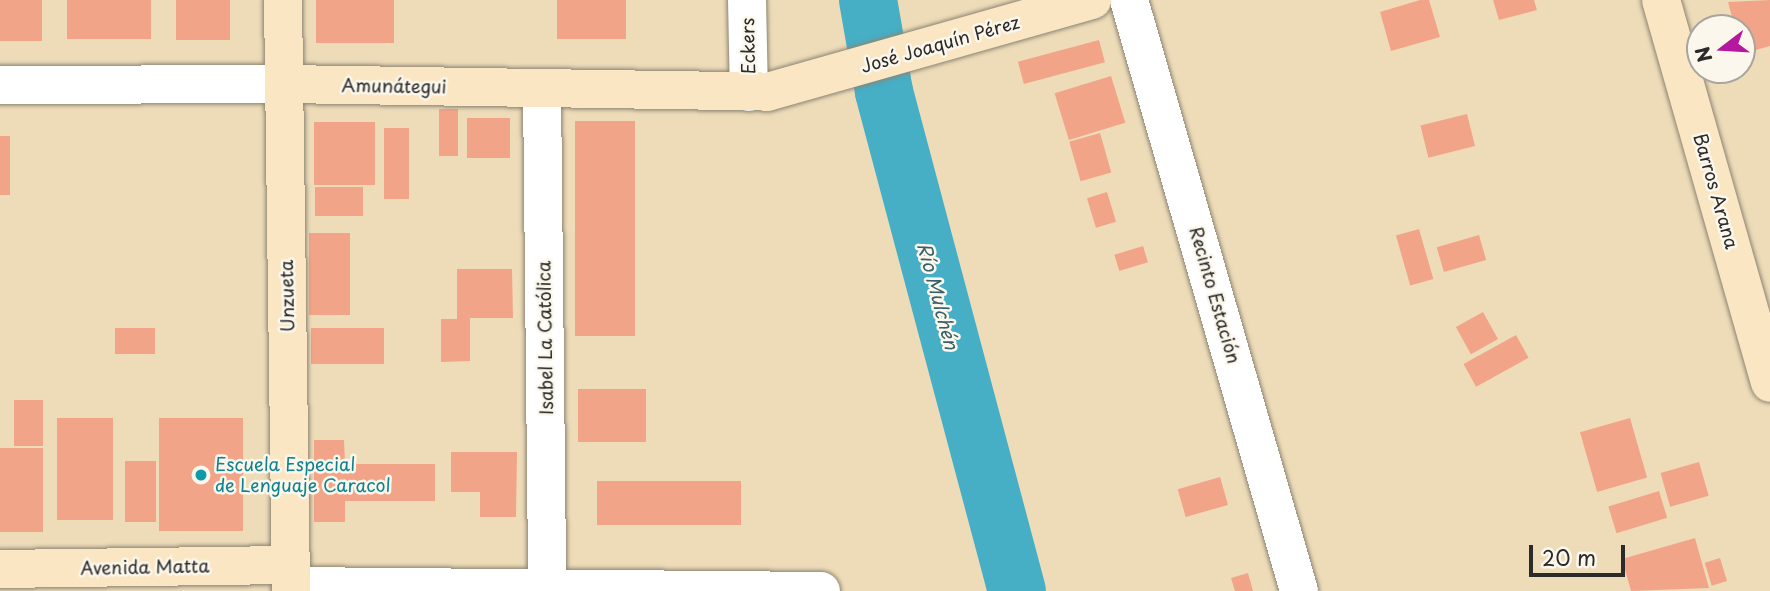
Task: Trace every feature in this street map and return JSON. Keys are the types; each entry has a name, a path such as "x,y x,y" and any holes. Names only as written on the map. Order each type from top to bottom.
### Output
{"main road":[{"name":"Unzueta","path":"283,0 291,581"},
{"name":"José Joaquín Pérez","path":"788,87 1092,0"},
{"name":"Barros Arana","path":"1661,0 1770,383"},
{"name":"Amunátegui","path":"284,84 749,92 788,87"},
{"name":"Avenida Matta","path":"0,569 291,581"}],"street":[{"name":"Eckers","path":"747,0 749,92"},
{"name":"Recinto Estación","path":"1129,0 1298,591"},
{"name":"Amunátegui","path":"0,85 284,84"},
{"name":"Isabel La Católica","path":"542,88 547,587"},
{"name":"Avenida Matta","path":"291,581 821,591"}],"building":[{"path":"0,0 42,0 42,41 0,41"},
{"path":"67,0 151,0 151,39 67,39"},
{"path":"176,0 230,0 230,40 176,40"},
{"path":"316,0 394,0 394,43 316,43"},
{"path":"557,0 626,0 626,39 557,39"},
{"path":"1420,0 1429,0 1440,37 1391,51 1380,12"},
{"path":"1493,0 1534,0 1537,10 1499,20"},
{"path":"1770,0 1770,46 1756,50 1756,14 1731,14 1728,2"},
{"path":"1099,40 1105,62 1024,84 1018,62"},
{"path":"1111,76 1125,123 1069,140 1055,93"},
{"path":"439,109 458,109 458,156 439,156"},
{"path":"1467,114 1475,146 1428,158 1420,126"},
{"path":"467,118 510,118 510,158 467,158"},
{"path":"575,121 635,121 635,336 575,336"},
{"path":"314,122 375,122 375,185 314,185"},
{"path":"384,128 409,128 409,199 384,199"},
{"path":"1100,133 1111,172 1081,181 1069,142"},
{"path":"0,136 10,136 10,195 0,195"},
{"path":"315,187 363,187 363,216 315,216"},
{"path":"1107,192 1116,222 1096,228 1087,198"},
{"path":"1419,229 1433,279 1410,286 1396,236"},
{"path":"309,233 350,233 350,315 309,315"},
{"path":"1479,235 1486,260 1444,272 1437,247"},
{"path":"1143,246 1148,262 1119,271 1114,255"},
{"path":"457,269 512,269 513,318 470,318 470,361 441,362 441,319 457,319"},
{"path":"1483,312 1498,339 1471,354 1456,327"},
{"path":"115,328 155,328 155,354 115,354"},
{"path":"311,328 384,328 384,364 311,364"},
{"path":"1516,335 1529,358 1476,387 1464,364"},
{"path":"578,389 646,389 646,442 578,442"},
{"path":"14,400 43,400 43,446 14,446"},
{"path":"57,418 113,418 113,520 57,520"},
{"name":"Escuela Especial de Lenguaje Caracol","path":"159,418 243,418 243,531 159,531"},
{"path":"1630,418 1647,478 1597,492 1580,432"},
{"path":"314,440 344,440 345,464 435,464 435,501 345,501 345,522 314,522"},
{"path":"0,448 43,448 43,532 0,532"},
{"path":"451,452 517,452 516,517 480,517 480,492 451,492"},
{"path":"125,461 156,461 156,522 125,522"},
{"path":"1699,462 1709,496 1670,507 1661,473"},
{"path":"1220,477 1228,505 1186,517 1178,489"},
{"path":"597,481 741,481 741,525 597,525"},
{"path":"1659,491 1667,518 1617,533 1608,506"},
{"path":"1695,538 1709,588 1631,591 1622,559"},
{"path":"1720,558 1727,581 1712,586 1705,563"},
{"path":"1248,573 1253,591 1235,591 1231,578"}],"waterway":[{"name":"Río Mulchén","path":"868,0 884,92 1017,591"}],"place":[{"name":"Escuela Especial de Lenguaje Caracol","path":"201,475"}]}
